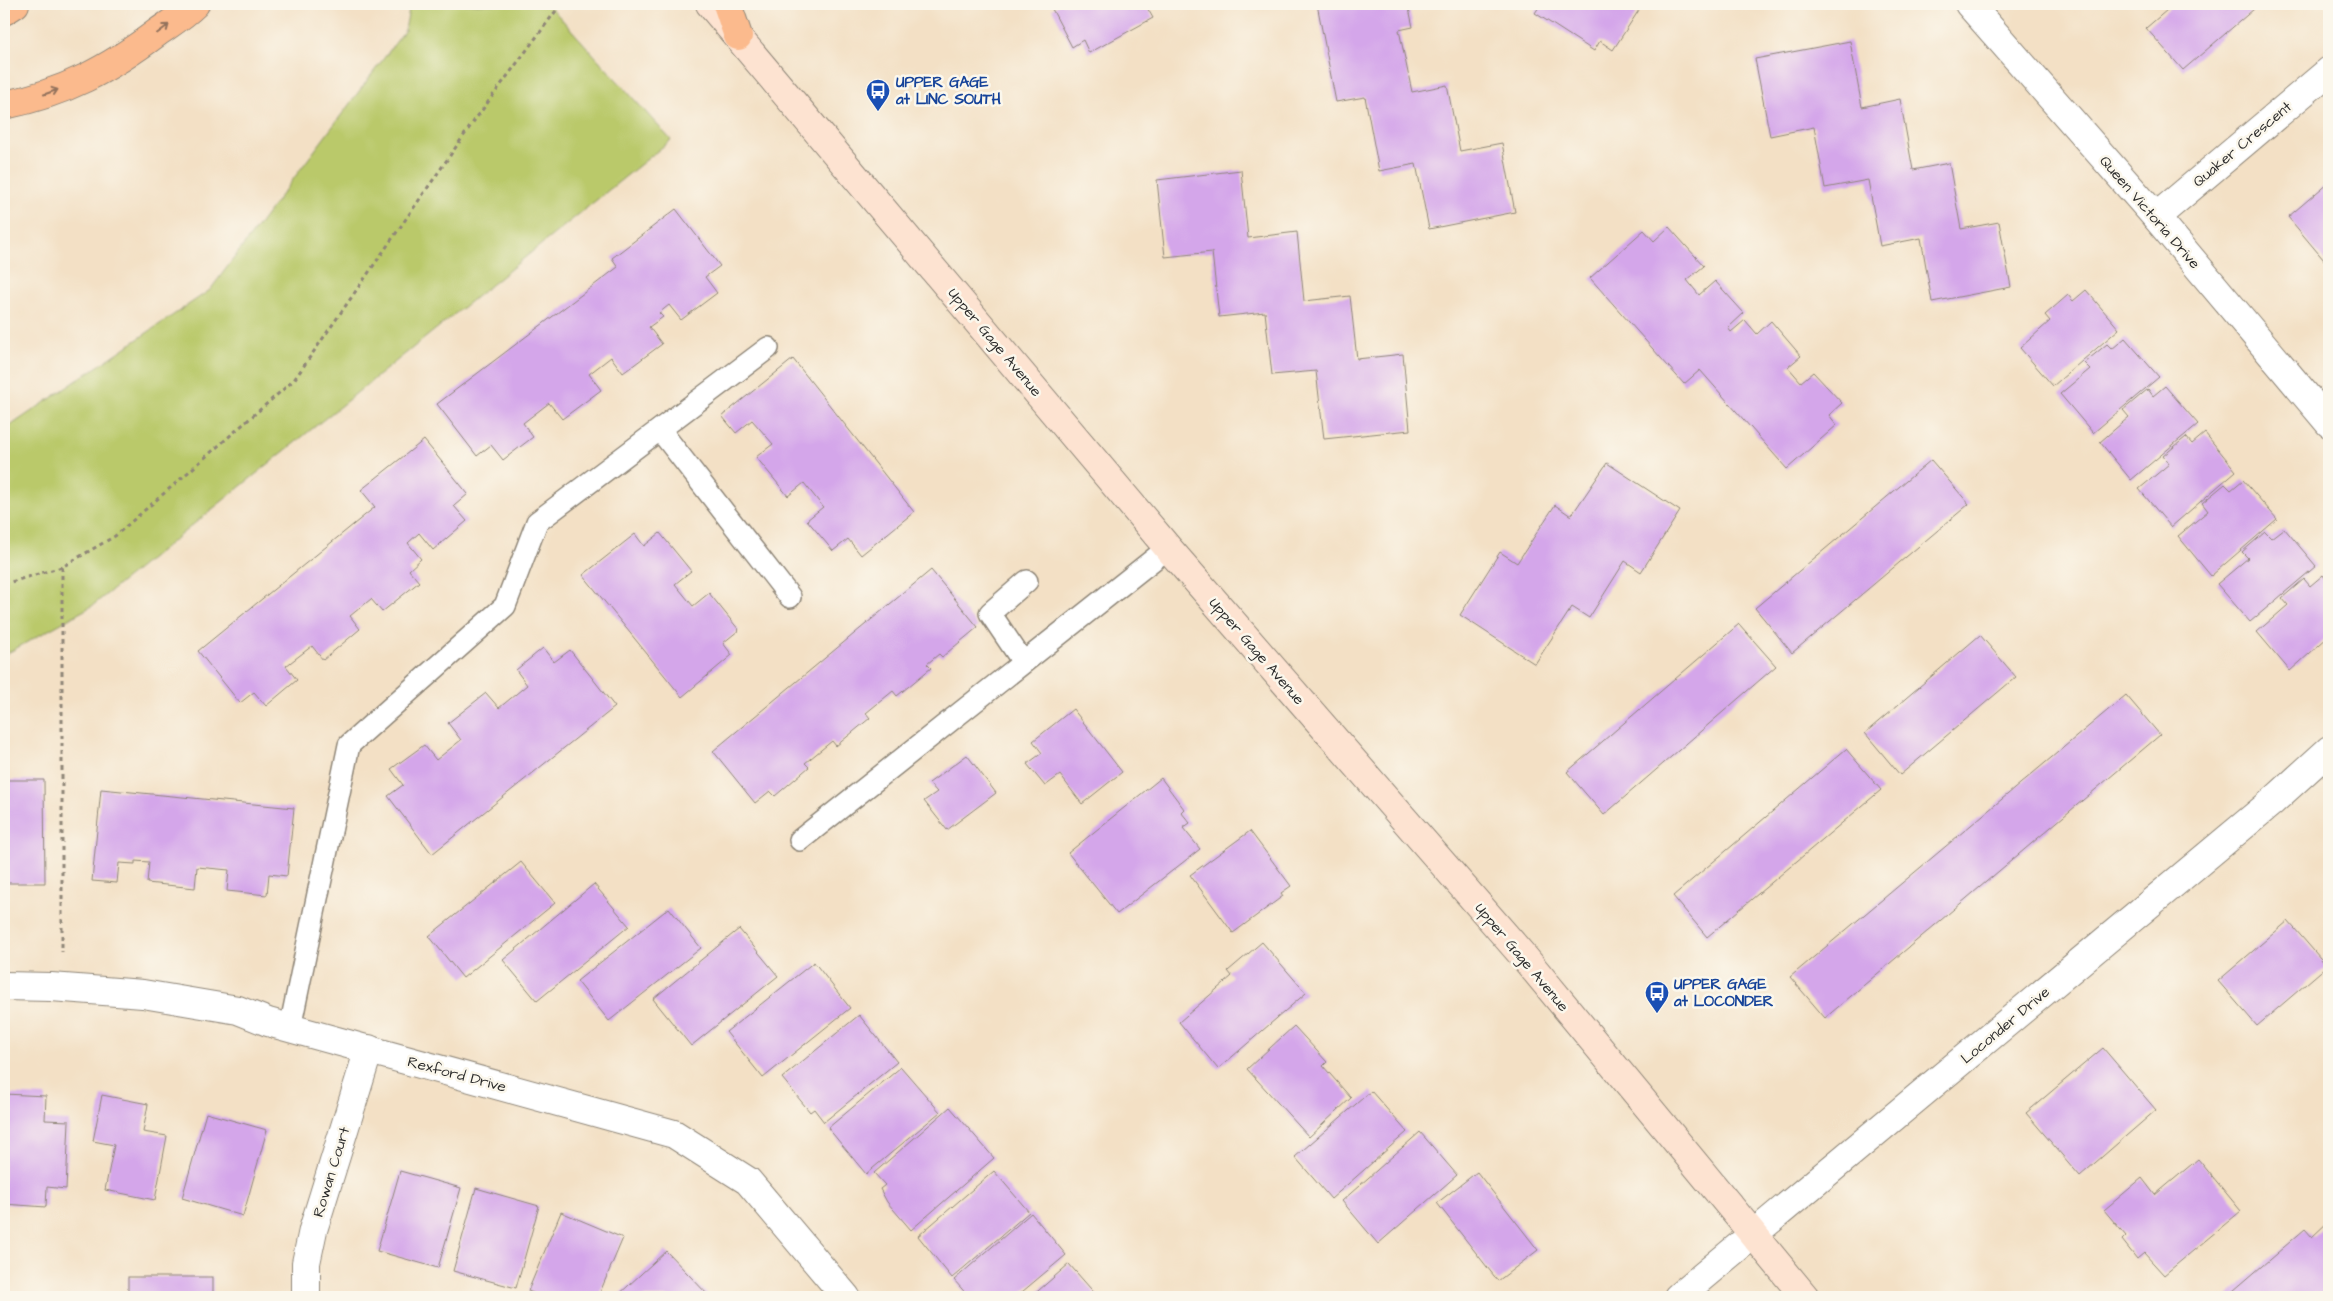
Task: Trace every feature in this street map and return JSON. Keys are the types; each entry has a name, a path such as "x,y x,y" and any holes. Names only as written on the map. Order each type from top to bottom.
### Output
{"highway":[{"path":"4,11 16,4"},
{"path":"4,105 27,100 78,83 130,54 195,4"},
{"path":"728,4 738,36"}],"main road":[{"name":"Upper Gage Avenue","path":"710,4 1168,548 1524,957 1752,1236 1805,1297"}],"street":[{"name":"Queen Victoria Drive","path":"1969,4 2156,217 2329,423"},
{"name":"Quaker Crescent","path":"2156,217 2329,71"},
{"name":"Loconder Drive","path":"1678,1297 2272,801 2329,750"},
{"name":"Rexford Drive","path":"4,986 144,994 238,1010 290,1028 674,1134 748,1181 846,1297"},
{"name":"Rowan Court","path":"306,1297 306,1263 313,1230 369,1049"}],"lane":[{"path":"290,1028 349,745 505,606 537,522 768,348"},
{"path":"660,430 790,597"},
{"path":"800,840 1168,548"},
{"path":"1023,662 990,613 1027,581"}],"path":[{"path":"4,584 62,567 115,536 294,380 474,120 561,4"},
{"path":"62,567 62,988"}],"green space":[{"path":"410,4 548,4 671,140 92,606 4,655 4,430 210,290 405,30"}],"building":[{"path":"1060,4 1145,4 1153,18 1089,53 1083,40 1072,47 1052,9"},
{"path":"1317,4 1408,4 1413,27 1399,30 1412,92 1447,85 1460,151 1502,143 1515,212 1429,229 1416,164 1379,171 1365,97 1336,102"},
{"path":"1541,4 1631,4 1639,10 1613,50 1600,41 1594,51 1535,13"},
{"path":"2174,4 2250,4 2254,9 2183,70 2146,28"},
{"path":"1850,41 1862,107 1900,99 1913,170 1949,163 1961,229 1999,222 2011,287 1932,302 1921,238 1880,246 1868,180 1825,188 1814,127 1770,136 1755,59"},
{"path":"1241,170 1248,238 1297,232 1304,301 1350,296 1357,359 1403,354 1410,430 1324,439 1316,371 1272,375 1265,312 1219,317 1212,252 1165,257 1157,180"},
{"path":"2329,182 2329,266 2288,217"},
{"path":"676,209 720,266 705,277 717,293 681,320 669,305 659,313 663,317 649,327 662,344 623,373 611,357 589,374 601,390 562,419 549,403 523,423 533,437 503,460 491,445 477,456 437,404 618,267 612,258"},
{"path":"1669,227 1704,266 1687,280 1699,295 1715,281 1744,313 1728,328 1731,332 1745,320 1757,334 1771,321 1801,356 1788,367 1801,382 1813,372 1842,403 1829,415 1837,425 1787,469 1700,370 1684,384 1590,278 1644,230 1654,241"},
{"path":"2086,290 2119,329 2053,386 2020,348 2050,321 2045,315 2068,295 2073,301"},
{"path":"2125,338 2159,377 2093,433 2060,394 2090,369 2084,363 2107,344 2112,349"},
{"path":"793,359 914,512 861,555 848,539 833,551 807,520 823,507 804,483 788,496 756,457 773,444 752,420 736,433 722,416"},
{"path":"2165,386 2198,424 2131,480 2100,442 2129,417 2123,410 2148,389 2153,396"},
{"path":"2205,433 2236,471 2171,527 2139,489 2169,464 2163,456 2186,437 2192,444"},
{"path":"424,440 468,494 454,506 467,521 433,550 419,533 408,543 421,559 409,570 419,582 382,612 371,599 350,616 360,629 323,660 312,646 286,666 297,680 266,706 254,692 240,703 198,651 375,507 361,490"},
{"path":"1931,460 1969,504 1792,653 1755,608"},
{"path":"1607,463 1680,511 1641,572 1625,561 1589,618 1572,607 1535,664 1460,615 1500,552 1517,563 1555,505 1571,516"},
{"path":"2243,480 2277,519 2211,576 2178,536 2208,511 2202,503 2225,484 2231,490"},
{"path":"2284,528 2316,566 2250,622 2217,584 2248,558 2242,552 2265,532 2271,538"},
{"path":"660,533 691,571 675,584 693,606 709,593 739,630 723,643 732,655 682,697 583,575 635,534 644,546"},
{"path":"931,570 978,627 942,657 939,654 927,664 931,668 897,696 893,691 866,713 870,718 836,746 832,741 805,763 809,767 775,796 770,791 755,803 713,751"},
{"path":"2323,575 2329,583 2329,636 2290,671 2257,632 2288,605 2282,598 2304,579 2310,586"},
{"path":"1739,624 1776,666 1604,815 1567,772"},
{"path":"1980,635 2016,677 1900,775 1865,733"},
{"path":"543,648 554,662 570,650 615,707 432,854 388,796 403,785 391,769 424,745 436,760 461,740 448,723 486,693 499,708 527,685 516,670"},
{"path":"2126,695 2160,735 1825,1018 1790,977"},
{"path":"1073,709 1122,772 1082,804 1060,775 1045,786 1027,764 1042,753 1033,741"},
{"path":"1846,749 1881,790 1707,937 1673,896"},
{"path":"967,755 996,793 947,830 924,801 937,792 929,783"},
{"path":"1161,778 1184,809 1181,812 1190,823 1183,828 1200,849 1117,914 1068,853"},
{"path":"4,780 44,780 45,883 4,883"},
{"path":"101,789 294,808 287,876 269,874 267,895 227,891 229,870 197,867 195,888 147,883 149,862 135,861 135,864 119,863 117,883 92,881"},
{"path":"1250,831 1291,886 1281,893 1283,896 1233,933 1190,875"},
{"path":"521,862 555,903 463,978 429,936"},
{"path":"594,884 629,926 537,1001 503,960"},
{"path":"669,908 701,948 609,1021 577,981"},
{"path":"2288,921 2327,966 2257,1026 2218,981"},
{"path":"739,929 778,976 691,1046 653,999"},
{"path":"1262,942 1306,993 1218,1069 1179,1022 1232,976 1228,971"},
{"path":"814,962 850,1008 763,1078 726,1032"},
{"path":"859,1015 897,1062 824,1122 814,1109 810,1112 782,1078"},
{"path":"1294,1026 1327,1062 1323,1066 1351,1098 1309,1137 1247,1069"},
{"path":"2103,1048 2156,1110 2080,1176 2026,1113"},
{"path":"901,1067 940,1112 866,1174 828,1128"},
{"path":"1371,1091 1407,1132 1331,1199 1295,1157"},
{"path":"4,1094 46,1096 45,1120 69,1121 66,1189 47,1187 46,1207 4,1204"},
{"path":"102,1095 148,1104 143,1132 167,1136 155,1200 105,1190 114,1145 93,1141"},
{"path":"950,1107 994,1158 911,1230 887,1202 880,1189 885,1185 874,1173"},
{"path":"206,1113 267,1130 243,1216 182,1198"},
{"path":"1420,1132 1457,1175 1378,1244 1342,1201"},
{"path":"2198,1159 2241,1211 2164,1275 2144,1253 2137,1259 2122,1240 2126,1236 2104,1210 2142,1178 2155,1195"},
{"path":"400,1171 461,1188 438,1268 377,1251"},
{"path":"994,1171 1029,1212 952,1278 918,1236"},
{"path":"1477,1172 1538,1250 1498,1281 1437,1203"},
{"path":"476,1188 539,1206 516,1288 453,1271"},
{"path":"561,1212 623,1238 598,1297 543,1297 528,1291"},
{"path":"1031,1213 1066,1255 1016,1297 969,1297 954,1280"},
{"path":"2329,1221 2329,1297 2226,1297 2305,1229 2312,1237"},
{"path":"666,1251 710,1297 616,1297"},
{"path":"1069,1264 1098,1297 1031,1297"},
{"path":"128,1277 213,1277 213,1297 128,1297"}],"place":[{"name":"UPPER GAGE at LINC SOUTH","path":"878,112"},
{"name":"UPPER GAGE at LOCONDER","path":"1657,1014"}]}
